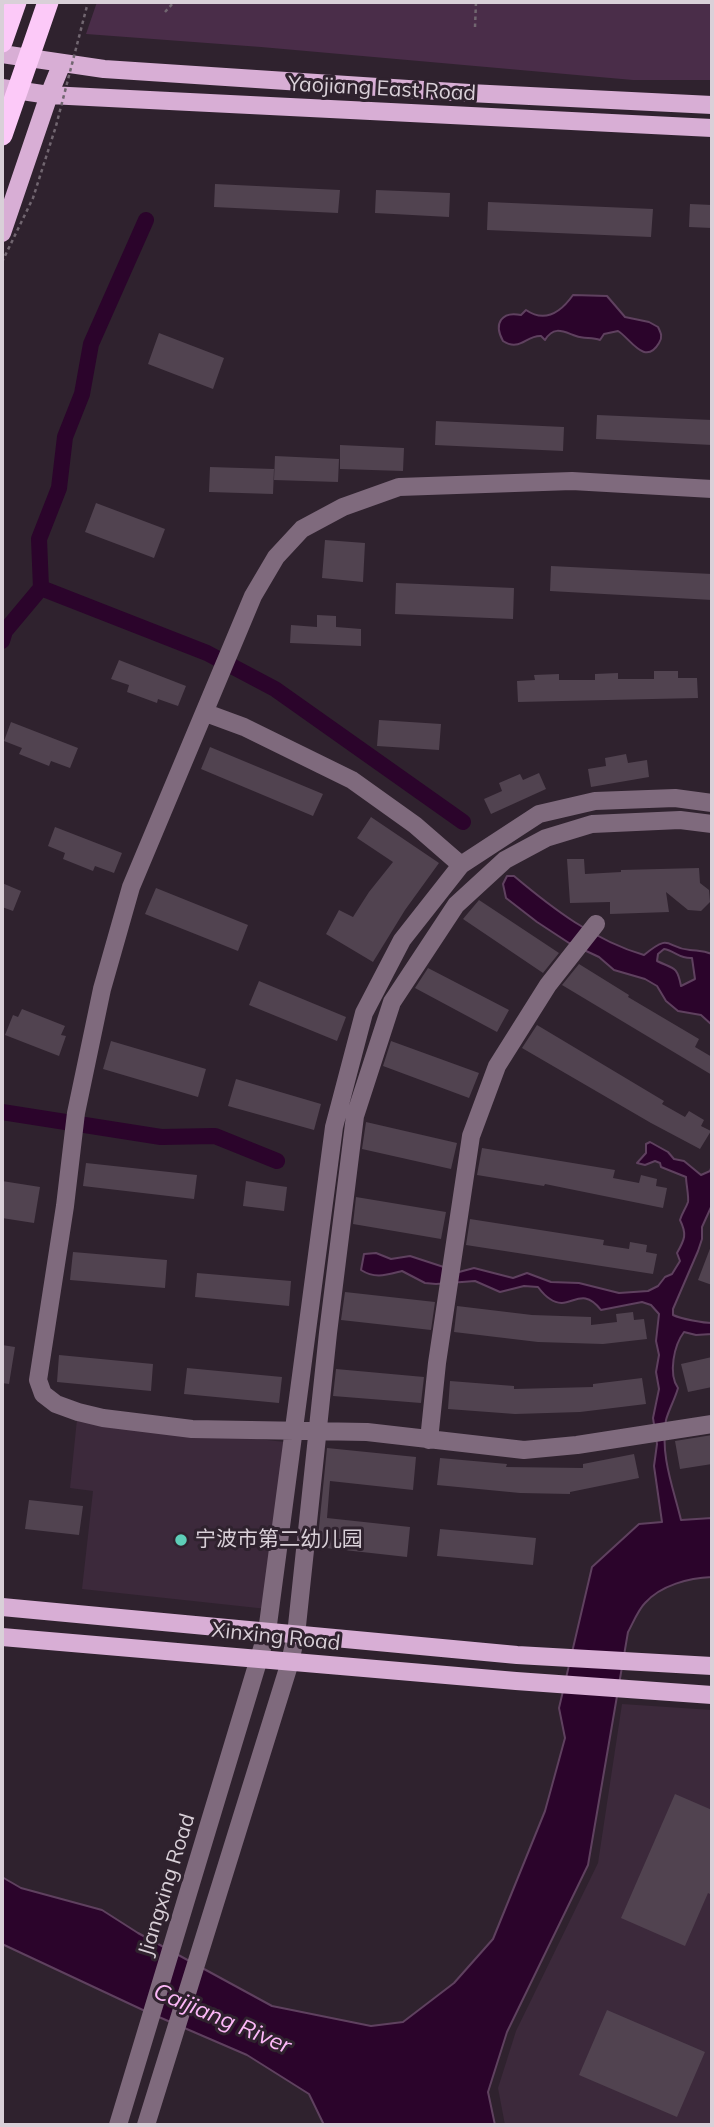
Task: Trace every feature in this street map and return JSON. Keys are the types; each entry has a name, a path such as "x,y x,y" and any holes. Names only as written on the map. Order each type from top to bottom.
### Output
{"highway":[{"path":"2,42 16,2"},
{"path":"2,135 48,2"}],"main road":[{"name":"Yaojiang East Road","path":"2,54 104,69 456,92 712,105"},
{"path":"2,233 62,63"},
{"name":"Yaojiang East Road","path":"2,88 49,95 712,128"},
{"name":"Xinxing Road","path":"2,1607 517,1655 712,1666"},
{"name":"Xinxing Road","path":"2,1637 712,1695"}],"street":[{"path":"712,489 572,481 399,487 343,507 302,529 276,557 253,596 131,887 102,989 76,1113 38,1380 43,1394 56,1404 103,1418 192,1429 318,1429 367,1432 524,1450 577,1445 712,1424"},
{"path":"206,713 244,727 352,780 415,825 461,865"},
{"name":"Jiangxing Road","path":"118,2125 267,1632 334,1128 364,1013 402,940 461,865 540,814 595,801 675,799 712,803"},
{"path":"146,2125 290,1662 296,1635 355,1116 393,1002 456,905 505,860 546,838 592,824 680,820 712,824"},
{"path":"429,1440 437,1363 471,1136 497,1066 548,985 596,924"}],"path":[{"path":"2,262 33,198 56,126 88,2"},
{"path":"165,12 174,2"},
{"path":"475,27 477,2"}],"shaded area":[{"path":"97,2 712,2 712,80 633,80 86,34"},
{"name":"宁波市第二幼儿园","path":"77,1419 285,1442 267,1609 82,1589 93,1491 70,1488"},
{"path":"622,1704 712,1710 712,2125 505,2125 498,2088 516,2031 598,1863"}],"water":[{"path":"573,295 607,296 625,317 649,322 658,327 660,341 654,350 643,352 618,331 604,334 600,340 556,331 545,340 536,336 514,345 503,341 499,324 504,317 521,315 526,310 540,316 552,314"},
{"path":"507,876 514,876 543,900 591,932 626,949 644,955 659,944 668,943 682,949 712,954 712,1025 701,1015 678,1011 666,1001 657,986 645,979 614,970 599,957 569,943 537,922 506,898 503,884","holes":["664,949 692,958 695,979 681,986 676,971 657,961 658,954"]},
{"name":"Caijiang River","path":"650,1142 668,1152 674,1159 684,1161 701,1175 710,1171 712,1165 712,1205 702,1227 698,1251 673,1309 673,1315 712,1323 712,1334 696,1335 684,1332 680,1338 673,1368 678,1388 666,1420 665,1446 668,1471 681,1520 712,1518 712,1577 685,1581 659,1591 642,1606 628,1632 588,1865 507,2032 488,2092 495,2125 324,2125 309,2094 247,2055 2,1944 2,1877 21,1888 102,1910 138,1933 272,2006 371,2026 403,2022 454,1983 493,1939 545,1811 565,1738 559,1708 592,1567 639,1524 662,1522 654,1466 657,1444 653,1418 659,1389 656,1372 659,1355 656,1341 659,1314 651,1305 642,1302 601,1310 587,1299 557,1302 546,1296 538,1287 524,1286 500,1292 475,1281 425,1283 402,1271 371,1275 361,1270 364,1254 376,1253 391,1259 410,1256 459,1272 474,1268 513,1278 527,1273 551,1282 579,1283 619,1293 648,1291 672,1274 680,1261 677,1253 683,1240 684,1229 680,1220 688,1200 686,1177 661,1167 660,1163 655,1161 645,1165 637,1163 646,1153 646,1144"}],"building":[{"path":"215,184 340,190 338,213 214,207"},
{"path":"376,190 450,193 449,217 375,213"},
{"path":"488,202 653,209 651,237 487,230"},
{"path":"690,204 712,205 712,228 689,227"},
{"path":"159,333 224,358 213,389 148,364"},
{"path":"597,415 712,420 712,445 596,439"},
{"path":"436,421 564,427 563,451 435,445"},
{"path":"340,445 404,448 403,471 340,469"},
{"path":"275,456 339,459 338,482 274,480"},
{"path":"210,467 274,469 273,494 209,492"},
{"path":"96,503 165,529 154,558 85,532"},
{"path":"325,540 365,543 363,582 322,578"},
{"path":"551,566 712,574 712,600 550,591"},
{"path":"396,583 514,588 513,619 395,614"},
{"path":"317,615 336,616 336,627 361,629 361,646 290,643 291,625 317,627"},
{"path":"119,660 186,686 178,706 158,699 157,703 127,692 129,685 111,679"},
{"path":"654,671 678,671 678,678 697,678 698,698 518,702 517,681 535,680 534,675 559,674 559,680 595,680 595,674 618,673 618,679 654,679"},
{"path":"379,720 441,724 439,750 377,746"},
{"path":"11,722 78,748 70,768 51,761 49,766 19,754 22,748 4,741"},
{"path":"210,747 323,794 313,816 201,769"},
{"path":"626,754 628,763 647,760 649,777 591,787 588,769 606,766 605,758"},
{"path":"539,773 546,789 491,814 484,799 502,791 499,783 520,774 523,780"},
{"path":"371,817 439,863 405,910 373,962 326,934 339,910 353,917 393,862 357,838"},
{"path":"55,827 122,853 114,873 95,866 93,871 63,859 65,853 48,846"},
{"path":"567,859 584,859 585,874 621,870 699,868 700,883 709,890 710,902 701,911 688,910 666,892 669,912 610,914 610,902 570,903"},
{"path":"2,883 21,891 13,911 2,907"},
{"path":"156,888 248,925 238,951 145,914"},
{"path":"479,900 559,953 543,973 463,919"},
{"path":"579,964 699,1039 695,1047 712,1057 712,1075 562,985"},
{"path":"428,968 509,1010 497,1032 415,988"},
{"path":"259,981 346,1017 337,1041 249,1005"},
{"path":"22,1009 65,1026 61,1035 66,1036 59,1056 5,1035 13,1015 18,1017"},
{"path":"537,1025 664,1101 662,1104 685,1117 689,1111 704,1120 701,1126 711,1131 700,1149 522,1048"},
{"path":"111,1041 206,1069 198,1097 103,1069"},
{"path":"391,1041 479,1073 469,1098 383,1066"},
{"path":"236,1079 321,1104 314,1130 228,1106"},
{"path":"366,1122 457,1143 451,1169 362,1149"},
{"path":"482,1148 615,1170 613,1178 639,1183 641,1175 657,1179 656,1186 667,1188 663,1208 545,1184 544,1186 477,1175"},
{"path":"86,1163 197,1175 194,1199 83,1186"},
{"path":"2,1181 40,1187 34,1223 2,1218"},
{"path":"246,1181 287,1187 284,1211 243,1206"},
{"path":"356,1197 446,1212 441,1239 353,1224"},
{"path":"470,1219 604,1240 603,1245 629,1249 630,1242 647,1245 646,1252 657,1254 653,1274 466,1245"},
{"path":"712,1246 712,1285 698,1280"},
{"path":"73,1252 167,1260 165,1288 70,1280"},
{"path":"197,1273 291,1281 289,1306 195,1297"},
{"path":"345,1292 435,1302 431,1330 341,1320"},
{"path":"457,1306 532,1315 591,1317 591,1325 617,1322 616,1314 633,1312 634,1320 644,1319 647,1339 603,1344 538,1342 454,1332"},
{"path":"2,1345 15,1347 9,1384 2,1383"},
{"path":"59,1355 153,1364 151,1391 57,1382"},
{"path":"712,1357 712,1387 688,1392 681,1364"},
{"path":"187,1368 282,1377 279,1403 184,1394"},
{"path":"336,1369 424,1377 421,1403 333,1396"},
{"path":"642,1378 646,1404 580,1412 515,1414 448,1409 450,1381 514,1386 514,1389 593,1387 593,1384"},
{"path":"712,1435 712,1464 680,1469 675,1441"},
{"path":"327,1448 416,1457 413,1490 330,1481 327,1518 410,1527 407,1557 317,1547"},
{"path":"634,1454 639,1478 570,1494 520,1493 437,1485 440,1458 507,1464 506,1467 583,1468 583,1464"},
{"path":"29,1500 83,1506 79,1535 25,1529"},
{"path":"440,1529 536,1538 533,1565 437,1556"},
{"path":"675,1794 712,1810 712,1895 708,1893 685,1946 621,1918"},
{"path":"607,2010 705,2052 677,2117 579,2075"}],"waterway":[{"path":"2,641 5,631 41,588 39,539 59,488 65,437 82,394 91,344 146,220"},
{"path":"41,588 207,653 275,689 463,822"},
{"path":"2,1112 161,1137 215,1136 277,1161"}],"place":[{"name":"宁波市第二幼儿园","path":"181,1540"}]}
